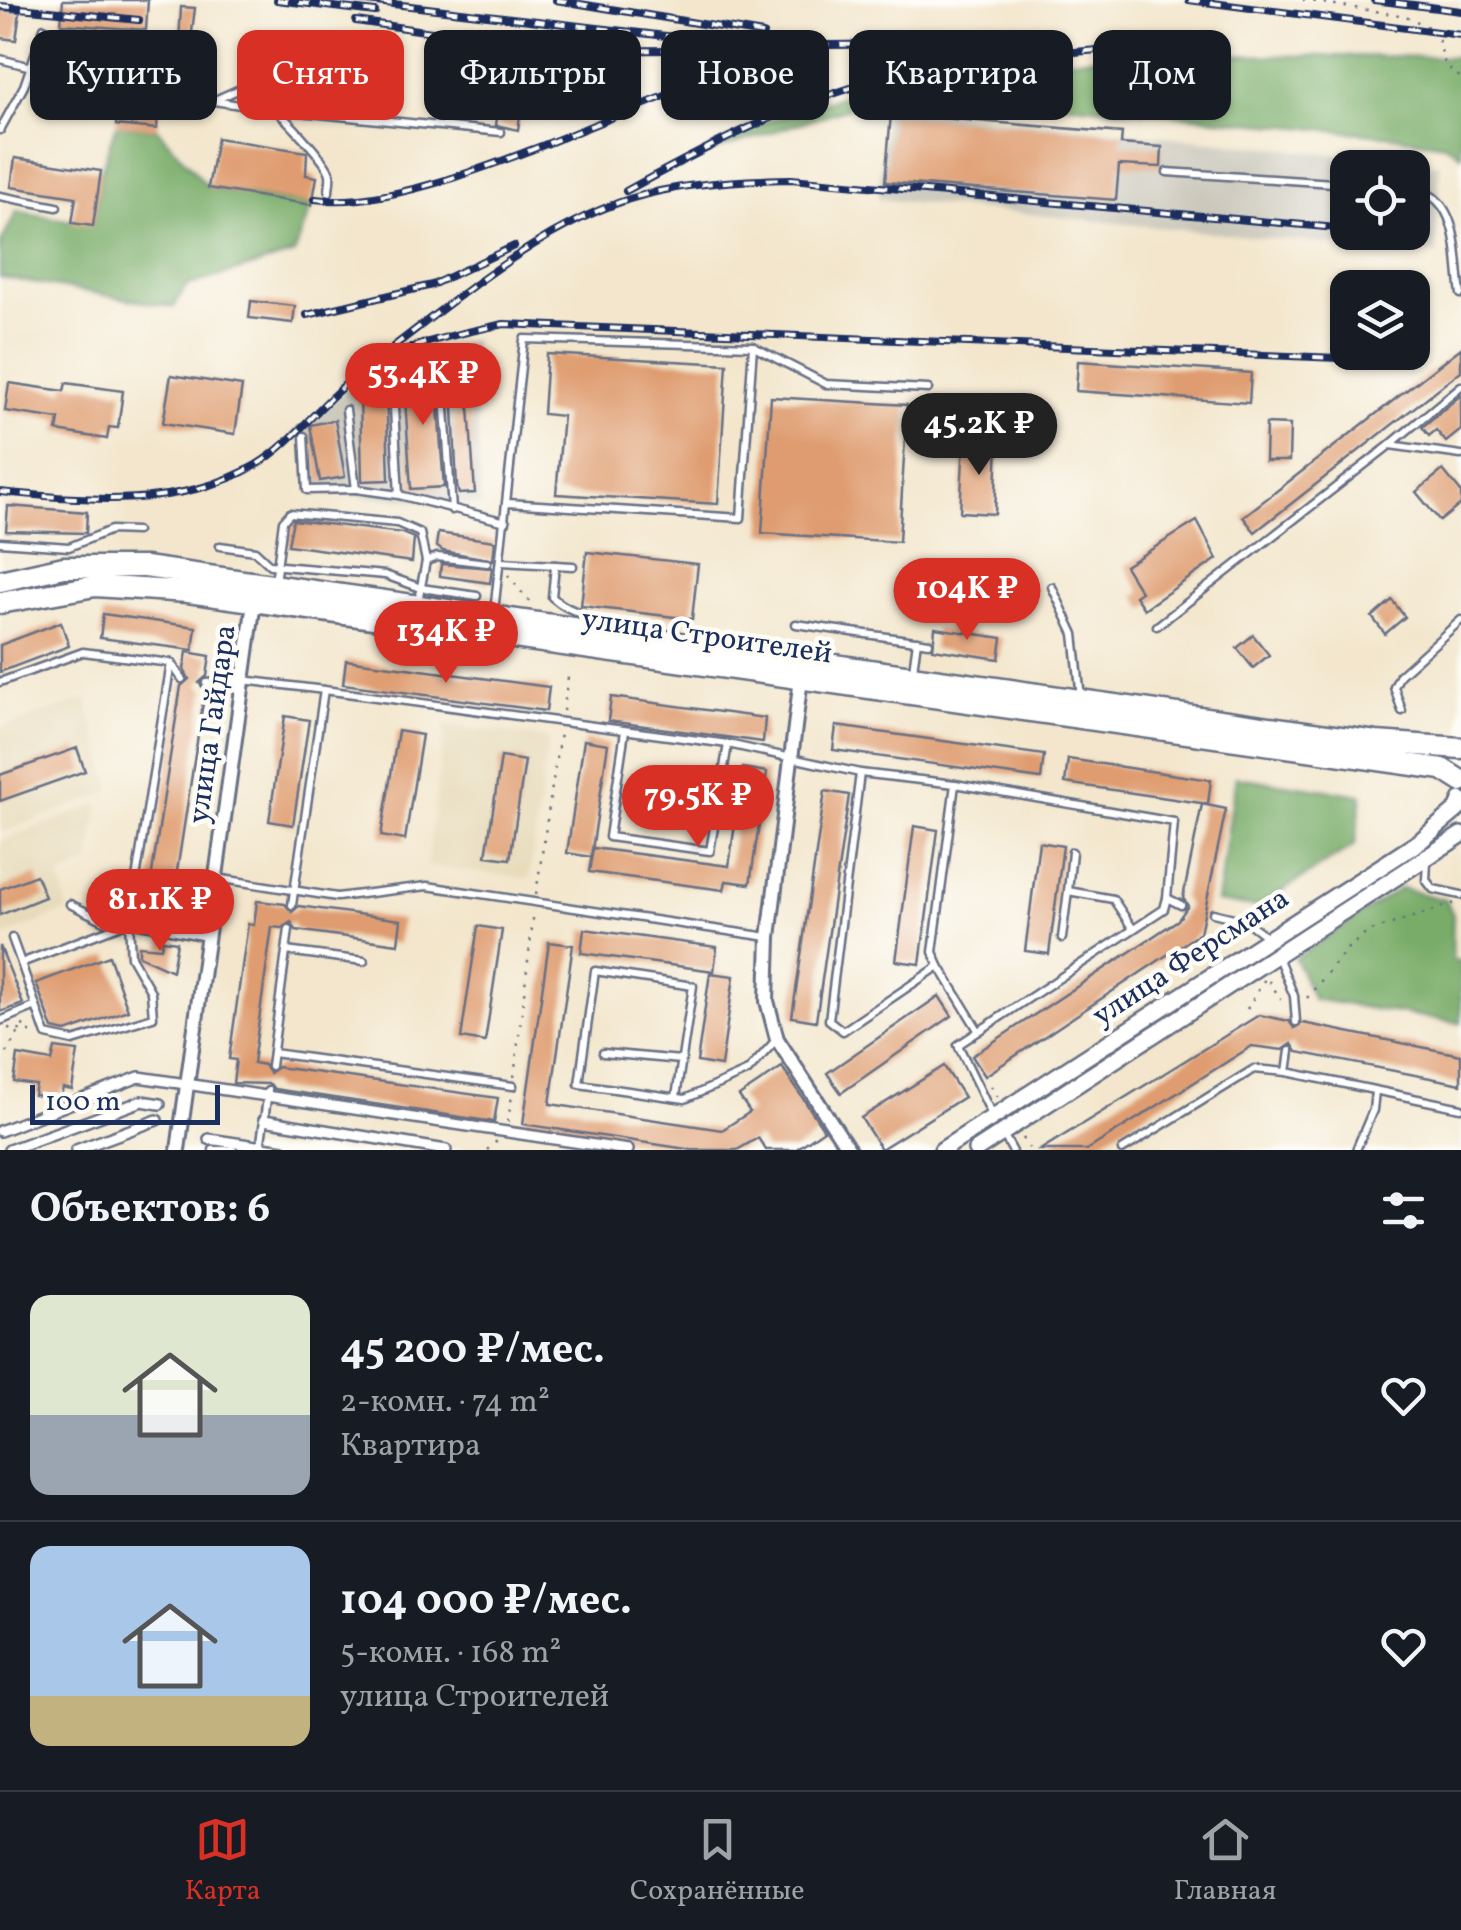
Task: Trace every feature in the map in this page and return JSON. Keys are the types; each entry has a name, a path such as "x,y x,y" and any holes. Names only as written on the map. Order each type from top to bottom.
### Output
{"main road":[{"name":"улица Строителей","path":"0,580 105,564 270,575 419,595 492,625 610,631 802,668 912,674 1018,700"},
{"path":"254,602 270,575"},
{"name":"улица Строителей","path":"0,604 64,589 125,586 492,625 1018,700 1376,742 1461,748"},
{"name":"улица Строителей","path":"1086,707 1442,769 1461,781"}],"street":[{"name":"улица Гайдара","path":"178,1150 254,602"},
{"path":"802,668 769,937 767,1002 777,1039 849,1150"},
{"name":"улица Ферсмана","path":"942,1150 1419,842 1458,809 1461,800"},
{"name":"улица Ферсмана","path":"976,1150 1461,834"},
{"path":"1268,938 1277,955"},
{"path":"0,1131 138,1077 267,1093 628,1150"},
{"path":"9,1150 142,1101 160,1104"},
{"path":"993,1117 1002,1133"},
{"path":"76,1150 157,1120"},
{"path":"264,1120 446,1150"},
{"path":"209,1139 283,1150"}],"lane":[{"path":"0,59 30,67"},
{"path":"0,130 30,69"},
{"path":"288,120 330,174 329,192"},
{"path":"377,120 500,132"},
{"path":"1167,172 1330,183"},
{"path":"1430,194 1441,201 1450,216 1461,294"},
{"path":"0,196 57,206"},
{"path":"492,625 524,338 753,346 826,384 928,389"},
{"path":"508,503 741,518 753,346"},
{"path":"441,351 452,510"},
{"path":"392,373 400,496"},
{"path":"1157,626 1461,386"},
{"path":"346,410 356,489"},
{"path":"304,436 307,490 356,489 400,496 506,522"},
{"path":"1390,444 1461,455"},
{"path":"270,575 283,521 290,513 397,523 420,532 426,561 419,595 477,596"},
{"path":"0,542 69,546 111,530 136,531"},
{"path":"220,546 255,550 270,564 270,575"},
{"path":"426,561 437,557 487,563"},
{"path":"500,562 574,566"},
{"path":"555,565 552,597 570,613 588,615 610,631"},
{"path":"1052,587 1074,634 1086,707"},
{"path":"1402,711 1394,687 1400,674 1461,620"},
{"path":"796,624 930,643"},
{"path":"912,674 917,642"},
{"path":"0,682 82,652 171,663 182,679"},
{"path":"12,938 46,1036 73,1041 153,1017 151,992 131,957 129,922 171,663"},
{"path":"206,683 243,680 728,744 860,773 955,784 1174,822 1164,909 958,1044 993,1117"},
{"path":"292,905 324,690"},
{"path":"625,732 609,837 710,850 728,744"},
{"path":"860,773 829,1020 842,1032 939,966"},
{"path":"955,784 933,952 978,1030"},
{"path":"1062,938 1072,852"},
{"path":"1428,858 1426,880 1433,889 1460,895"},
{"path":"215,878 337,897 427,886 769,937"},
{"path":"1068,891 1112,899 1133,929"},
{"path":"1167,898 1182,906"},
{"path":"70,904 116,927"},
{"path":"1213,913 1246,920 1268,938"},
{"path":"21,963 129,922 207,937"},
{"path":"271,1066 289,929"},
{"path":"286,951 364,961"},
{"path":"1277,955 1294,996 1296,1022"},
{"path":"676,1097 692,986 595,971 579,1084 685,1099 748,1070 777,1039"},
{"path":"0,1024 36,1006"},
{"path":"273,1052 513,1086"},
{"path":"1287,1072 1290,1052"},
{"path":"603,1053 682,1060"},
{"path":"1122,1150 1254,1068 1461,1108"},
{"path":"1356,1150 1373,1110 1375,1091"},
{"path":"260,1148 267,1093"},
{"path":"1002,1133 1012,1150"},
{"path":"214,1150 233,1150"}],"path":[{"path":"1303,0 1406,16 1436,32 1445,65 1461,78"},
{"path":"507,574 533,606 532,612"},
{"path":"507,1131 535,902 570,670"},
{"path":"1307,998 1348,948 1368,932 1387,923 1440,912 1455,904 1460,895"},
{"path":"1247,1009 1266,977 1281,999"},
{"path":"0,1062 36,1006"},
{"path":"0,1024 46,1036"},
{"path":"991,1086 998,1098"},
{"path":"1022,1137 1030,1148"}],"shaded area":[{"path":"885,120 1010,120 1330,153 1330,244 878,199"},
{"path":"1430,164 1440,165 1437,255 1387,250 1430,250"},
{"path":"473,339 481,506 311,492 303,427 355,383"},
{"path":"86,699 112,790 0,833 0,728"},
{"path":"445,725 548,739 529,879 427,866"},
{"path":"98,804 90,863 60,877 68,910 0,938 0,841"}],"green space":[{"path":"1231,55 1461,57 1461,155 1445,144 1228,120 1231,120"},
{"path":"1093,58 1093,107 1073,105 1073,59"},
{"path":"847,95 849,108 829,114 829,101"},
{"path":"810,120 706,153 729,139 765,122"},
{"path":"116,125 157,129 209,188 312,205 294,254 186,286 174,307 0,277 0,245 17,211 93,225 101,171"},
{"path":"1236,777 1362,795 1355,845 1256,907 1217,902"},
{"path":"1400,888 1446,900 1453,915 1452,960 1461,961 1461,1023 1313,999 1295,958"}],"building":[{"path":"63,0 148,0 146,30 61,24"},
{"path":"181,7 195,8 192,30 180,30"},
{"path":"0,10 20,12 16,40 0,38"},
{"path":"116,120 158,120 157,129 116,125"},
{"path":"497,120 519,120 518,130 496,125"},
{"path":"890,120 964,120 1122,133 1121,144 1162,147 1161,167 1119,165 1116,200 885,182"},
{"path":"217,138 307,152 306,175 317,177 312,205 208,188"},
{"path":"15,158 101,171 93,226 72,223 76,197 11,187"},
{"path":"251,301 295,306 293,323 249,318"},
{"path":"1461,348 1461,371 1255,532 1243,517"},
{"path":"450,350 465,350 475,493 459,494 457,486"},
{"path":"547,354 727,364 718,504 556,494 563,416 543,414"},
{"path":"1078,361 1251,373 1249,403 1076,391"},
{"path":"435,367 444,487 411,489 403,369"},
{"path":"171,375 242,386 235,434 163,423"},
{"path":"371,382 386,382 389,480 362,481 360,394 371,394"},
{"path":"9,383 64,391 66,383 123,391 118,428 109,427 107,439 57,431 59,419 5,411"},
{"path":"1461,395 1461,430 1446,442 1436,430 1429,436 1422,427"},
{"path":"771,397 907,405 899,542 762,533"},
{"path":"335,420 345,477 320,481 310,425"},
{"path":"1266,424 1290,425 1289,461 1265,461"},
{"path":"964,442 998,444 995,514 960,512"},
{"path":"1443,470 1461,492 1461,504 1440,521 1416,492"},
{"path":"8,506 87,512 86,533 6,531"},
{"path":"293,520 402,533 414,538 412,562 288,545"},
{"path":"1197,521 1217,559 1144,609 1135,596 1141,592 1125,566"},
{"path":"438,533 495,541 493,560 443,551 436,546"},
{"path":"587,552 698,564 692,619 581,606"},
{"path":"441,564 492,568 490,583 440,576"},
{"path":"1392,600 1405,617 1385,634 1372,617"},
{"path":"103,614 196,627 193,650 100,638"},
{"path":"61,622 69,646 0,672 0,645"},
{"path":"935,628 1002,638 999,659 933,649"},
{"path":"1253,635 1269,655 1253,668 1237,648"},
{"path":"187,652 210,656 207,676 199,683 205,690 169,923 145,918 181,686 189,679 184,669"},
{"path":"346,660 549,687 546,711 343,684"},
{"path":"611,697 765,718 763,742 608,721"},
{"path":"285,716 309,720 293,825 269,821"},
{"path":"836,726 1044,755 1041,779 833,750"},
{"path":"398,731 422,735 405,840 381,836"},
{"path":"584,740 608,744 591,857 567,853"},
{"path":"77,748 85,771 0,801 0,775"},
{"path":"501,757 525,761 510,859 486,856"},
{"path":"1068,759 1211,780 1208,804 1065,783"},
{"path":"743,768 767,772 750,884 726,881 724,890 589,872 593,848 729,866"},
{"path":"825,791 849,795 816,1021 792,1017"},
{"path":"1202,804 1226,809 1200,933 985,1076 972,1056 1178,920 1188,906 1183,898"},
{"path":"914,826 938,830 920,964 896,961"},
{"path":"1039,842 1063,846 1049,954 1025,951"},
{"path":"36,875 45,897 0,915 0,889"},
{"path":"257,901 285,904 292,912 299,906 401,920 398,944 296,930 291,922 282,928 272,927 253,1063 264,1065 269,1073 278,1067 498,1098 494,1122 274,1089 270,1084 233,1083 236,1060 229,1059 248,924 254,925"},
{"path":"478,926 502,930 485,1042 461,1038"},
{"path":"584,929 717,947 714,971 581,953"},
{"path":"163,940 177,942 172,971 139,956 139,946 161,948"},
{"path":"549,942 573,945 550,1104 722,1130 750,1112 739,1096 782,1067 824,1130 795,1150 766,1150 758,1138 737,1150 693,1150 523,1124"},
{"path":"0,946 23,1004 0,1012"},
{"path":"109,956 128,1010 66,1032 53,1029 36,983"},
{"path":"710,973 734,976 721,1066 697,1062"},
{"path":"939,996 952,1016 841,1093 827,1073"},
{"path":"1259,1015 1289,1021 1294,1028 1303,1023 1461,1055 1461,1084 1297,1052 1292,1044 1283,1050 1252,1046 1087,1150 1040,1150"},
{"path":"55,1048 78,1051 72,1090 63,1088 60,1099 34,1095 36,1085 14,1082 18,1055 52,1061"},
{"path":"944,1066 964,1097 881,1149 861,1118"}],"railway":[{"path":"277,0 375,12"},
{"path":"359,0 752,46 849,45"},
{"path":"556,0 739,30"},
{"path":"1189,0 1461,35"},
{"path":"1374,0 1461,11"},
{"path":"0,6 139,20"},
{"path":"356,21 562,51 661,50"},
{"path":"626,191 759,123 864,84 962,64 1093,50"},
{"path":"315,199 357,199 458,176 661,97"},
{"path":"394,346 486,276 553,233 623,201 692,185 791,179 1330,227"},
{"path":"307,315 432,285 514,246"},
{"path":"0,492 131,498 195,489 226,479 268,457 364,370 422,344 504,324 1330,358"}]}
